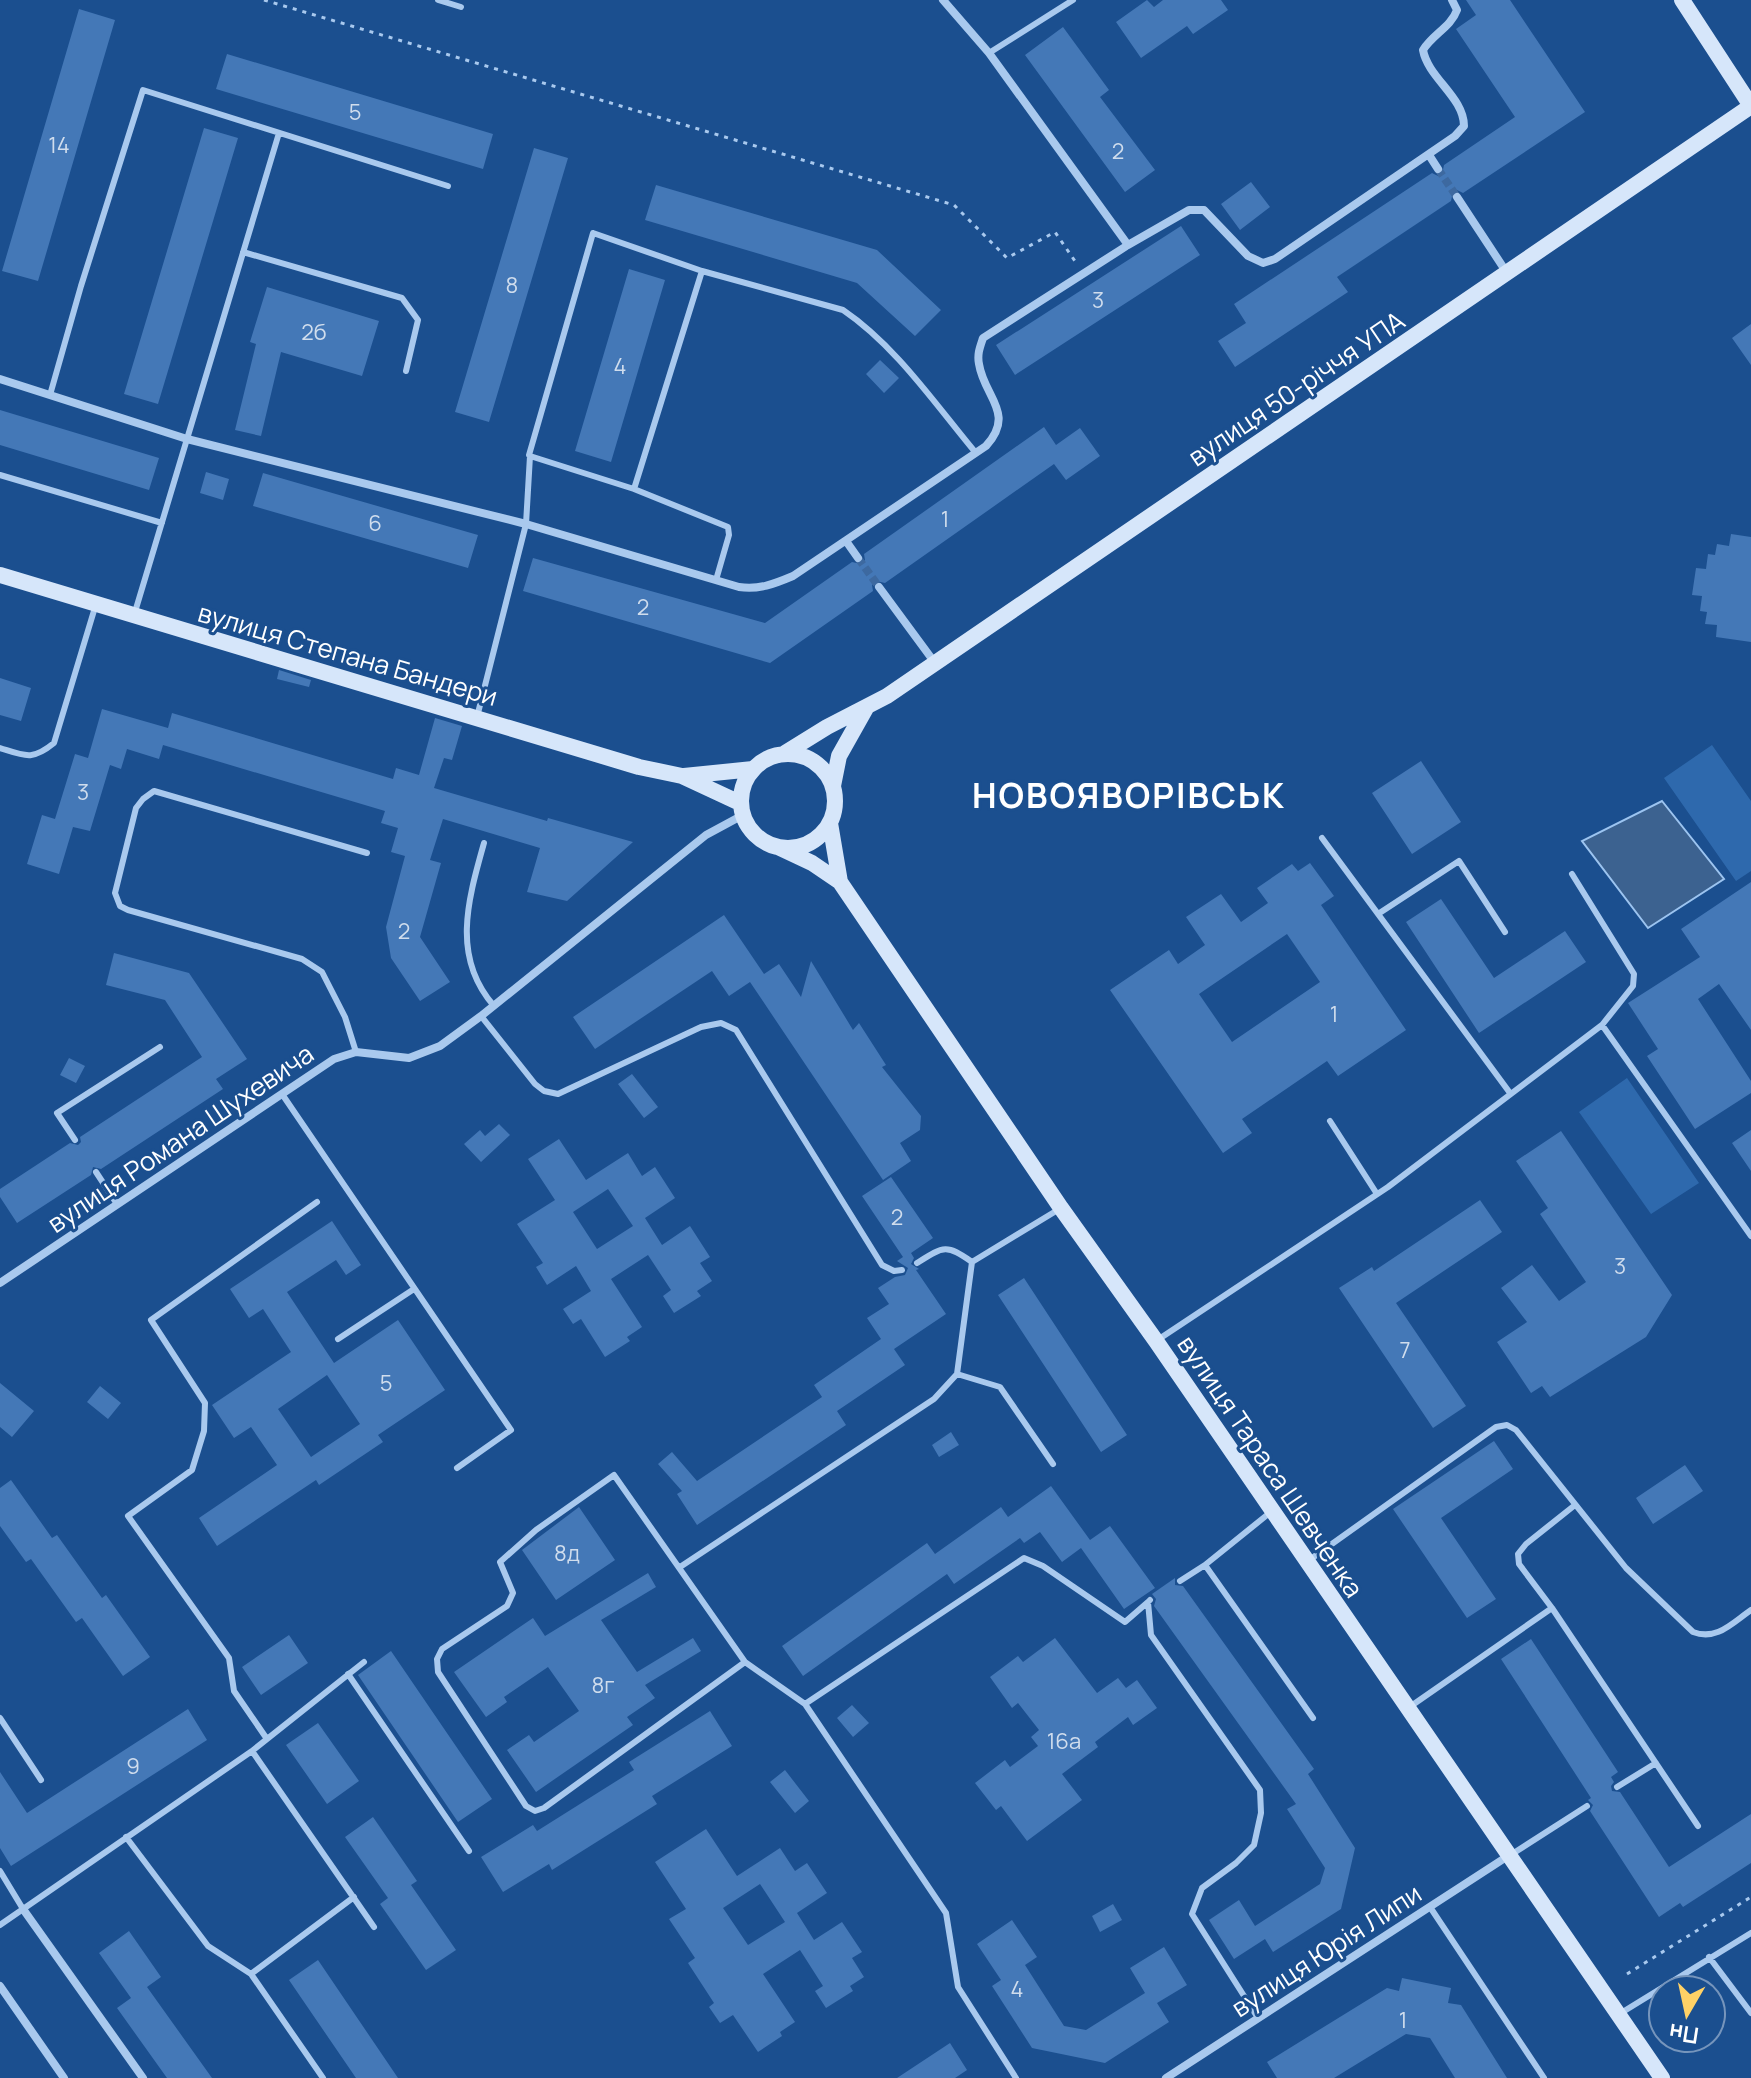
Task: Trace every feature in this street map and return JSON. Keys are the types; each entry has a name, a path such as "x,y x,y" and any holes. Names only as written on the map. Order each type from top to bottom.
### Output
{"street":[{"path":"943,0 989,53 1128,245"},
{"path":"0,379 187,439 526,524 754,589 793,576 976,453 998,433 999,412 979,366 978,353 983,338 1128,245 1189,210 1204,210 1248,256 1263,263 1275,259 1429,155 1464,126 1464,115 1425,62 1423,50 1430,39 1453,20 1457,10 1452,0"},
{"path":"1682,0 1751,106"},
{"name":"вулиця 50-річчя УПА","path":"785,753 867,707 935,663 1751,106"},
{"path":"1429,155 1438,169"},
{"path":"1457,197 1507,274"},
{"path":"846,541 858,558"},
{"name":"вулиця Степана Бандери","path":"0,575 639,767 682,776 742,809"},
{"path":"879,587 935,663"},
{"name":"вулиця 50-річчя УПА","path":"833,786 839,756 867,707"},
{"path":"785,753 798,754 820,766 833,786 834,811 830,823 814,841 802,846 778,847 756,836 742,809 741,791 753,769 773,756 785,753"},
{"name":"вулиця Степана Бандери","path":"682,776 753,769"},
{"name":"вулиця Романа Шухевича","path":"0,1283 334,1059 356,1052 409,1058 440,1046 742,809"},
{"name":"вулиця Тараса Шевченка","path":"830,823 840,882"},
{"name":"вулиця Тараса Шевченка","path":"778,847 812,863 840,882 1061,1208 1156,1341 1662,2078"},
{"name":"вулиця Юрія Липи","path":"1171,2077 1508,1856"},
{"path":"23,1909 143,2078"},
{"path":"0,1986 64,2078"}],"lane":[{"path":"438,0 461,7"},
{"path":"989,53 1073,0"},
{"path":"50,395 143,90 448,186"},
{"path":"134,615 279,133"},
{"path":"477,717 526,524 530,456 527,454 593,233 702,271 843,310 859,321 906,369 976,453"},
{"path":"243,252 402,298 418,320 406,371"},
{"path":"634,489 702,271"},
{"path":"530,456 634,489 728,527 729,535 716,580"},
{"path":"0,475 162,523"},
{"path":"0,748 29,757 43,752 54,743 96,604"},
{"path":"356,1052 345,1017 322,972 302,959 128,910 120,906 115,893 136,808 154,791 367,853"},
{"path":"1322,838 1510,1093"},
{"path":"484,843 465,924 471,968 494,1006"},
{"path":"1378,914 1459,861 1505,932"},
{"path":"1156,1341 1377,1194 1602,1025 1627,997 1633,986 1634,974 1572,874"},
{"path":"481,1016 535,1084 544,1091 558,1094 701,1027 721,1023 736,1030 882,1265 894,1271 902,1270"},
{"path":"1602,1025 1751,1236"},
{"path":"75,1140 57,1113 160,1047"},
{"path":"282,1094 511,1430 457,1468"},
{"path":"1330,1121 1377,1194"},
{"path":"96,1172 117,1204"},
{"path":"267,1739 234,1691 229,1658 128,1516 192,1470 204,1431 205,1403 151,1320 317,1202"},
{"path":"972,1262 1061,1208"},
{"path":"917,1263 940,1248 952,1248 972,1262"},
{"path":"680,1567 934,1399 957,1374 972,1262"},
{"path":"338,1339 414,1289"},
{"path":"957,1374 1000,1387 1053,1464"},
{"path":"1307,1561 1496,1427 1507,1425 1516,1430 1626,1568 1693,1632 1704,1636 1716,1635 1751,1610"},
{"path":"745,1662 544,1808 535,1811 526,1806 438,1672 437,1659 442,1649 507,1606 513,1593 500,1562 536,1530 614,1475 745,1662 805,1704 946,1913 958,1987 1016,2078"},
{"path":"1575,1505 1526,1544 1518,1554 1519,1564 1552,1608 1698,1826"},
{"path":"1180,1581 1205,1565 1272,1511"},
{"path":"805,1704 1024,1558 1043,1566 1125,1622 1149,1601 1151,1635 1260,1790 1261,1813 1254,1845 1236,1863 1202,1888 1192,1914 1258,2018"},
{"path":"1205,1565 1313,1718"},
{"path":"1407,1709 1552,1608"},
{"path":"0,1925 252,1751 364,1662"},
{"path":"348,1674 469,1851"},
{"path":"0,1718 41,1780"},
{"path":"252,1751 374,1927"},
{"path":"1617,1787 1656,1763"},
{"path":"1508,1856 1587,1806"},
{"path":"126,1837 208,1946 251,1974 323,2078"},
{"path":"0,1871 23,1909"},
{"path":"251,1974 354,1897"},
{"path":"1430,1907 1544,2078"},
{"path":"1618,2014 1750,1935"},
{"path":"1709,1957 1751,2013"}],"path":[{"path":"264,0 954,205 1007,258 1055,232 1083,273"},
{"path":"1627,1974 1751,1897"}],"shaded area":[{"path":"1712,745 1751,801 1751,871 1736,881 1664,778"},
{"path":"1662,801 1724,879 1648,928 1582,841"},
{"path":"1627,1078 1699,1183 1651,1214 1579,1112"}],"building":[{"path":"1147,0 1154,7 1163,0 1221,0 1228,10 1193,34 1187,26 1141,58 1116,22"},
{"path":"1466,0 1510,0 1585,112 1463,193 1453,192 1451,201 1337,277 1348,292 1235,367 1218,341 1246,323 1234,304 1432,173 1442,174 1444,165 1515,117 1456,29 1476,15"},
{"path":"79,9 115,20 38,281 2,271"},
{"path":"1063,27 1109,90 1100,97 1155,170 1125,192 1025,55"},
{"path":"227,54 493,134 483,169 216,89"},
{"path":"204,128 238,138 158,404 124,394"},
{"path":"534,148 568,158 489,422 455,412"},
{"path":"1251,182 1270,207 1240,230 1221,204"},
{"path":"656,185 877,250 941,310 915,336 857,283 645,220"},
{"path":"1181,226 1200,255 1015,375 996,345"},
{"path":"629,269 665,280 611,462 575,451"},
{"path":"267,287 379,321 362,376 281,352 261,436 235,430 256,344 250,342"},
{"path":"1751,324 1751,365 1732,338"},
{"path":"880,360 899,378 884,393 866,374"},
{"path":"0,410 159,458 149,490 0,445"},
{"path":"1044,427 1056,445 1080,428 1100,456 1066,480 1054,464 885,583 876,581 872,585 873,591 770,663 523,591 533,558 765,623 852,562 861,564 865,560 864,554"},
{"path":"206,472 229,479 223,500 200,493"},
{"path":"263,473 478,535 468,568 253,506"},
{"path":"1731,534 1751,537 1751,642 1716,637 1717,625 1705,624 1707,612 1700,611 1702,596 1692,595 1696,568 1706,569 1708,554 1715,555 1717,544 1729,546"},
{"path":"279,670 311,680 309,687 277,679"},
{"path":"0,678 31,688 21,721 0,715"},
{"path":"102,709 168,728 172,713 393,779 396,768 419,775 435,718 462,726 452,760 444,758 434,788 633,842 567,901 527,892 540,848 443,819 430,860 441,863 420,937 450,982 420,1001 391,958 386,927 405,856 391,852 398,828 381,823 385,811 163,745 159,759 127,749 121,769 110,765 90,831 73,827 59,874 27,864 42,815 55,819 75,754 88,758"},
{"path":"1421,761 1461,822 1412,854 1372,793"},
{"path":"1310,863 1334,896 1321,905 1406,1030 1338,1076 1327,1061 1242,1119 1252,1133 1223,1153 1110,990 1169,950 1178,964 1205,945 1186,917 1221,894 1241,922 1268,903 1257,888 1292,864 1298,871","holes":["1287,934 1320,982 1232,1042 1199,994"]},
{"path":"1751,882 1751,1030 1719,984 1698,999 1751,1081 1751,1093 1695,1129 1647,1056 1658,1049 1628,1003 1700,957 1681,929"},
{"path":"1441,899 1494,978 1565,931 1586,962 1479,1033 1406,922"},
{"path":"724,915 764,974 779,964 801,997 811,961 853,1030 859,1023 886,1065 882,1067 921,1116 920,1130 900,1143 911,1161 883,1180 750,982 729,996 712,971 595,1049 573,1017"},
{"path":"114,953 189,973 247,1059 216,1079 223,1089 101,1169 93,1167 91,1175 17,1223 0,1197 0,1189 70,1143 78,1145 80,1137 202,1057 165,1000 106,985"},
{"path":"69,1058 85,1066 76,1083 60,1075"},
{"path":"632,1074 658,1107 644,1118 618,1084"},
{"path":"499,1124 510,1135 481,1162 464,1144 480,1130 485,1136"},
{"path":"1751,1130 1751,1171 1732,1143"},
{"path":"1561,1131 1672,1295 1646,1337 1550,1397 1542,1386 1531,1393 1497,1342 1527,1322 1501,1288 1532,1265 1559,1301 1586,1282 1540,1214 1548,1208 1516,1161"},
{"path":"559,1139 586,1180 628,1153 642,1176 655,1167 675,1198 645,1218 662,1245 690,1226 710,1257 700,1263 712,1281 697,1291 701,1296 674,1313 663,1296 671,1290 648,1255 611,1279 642,1327 627,1337 630,1341 605,1357 581,1319 573,1324 563,1309 591,1291 576,1266 547,1285 536,1267 543,1263 517,1224 555,1200 528,1159","holes":["608,1189 633,1226 597,1249 573,1212"]},
{"path":"891,1177 933,1238 911,1253 914,1258 911,1264 919,1269 916,1270 946,1314 894,1349 905,1365 837,1411 846,1425 697,1525 677,1494 682,1491 658,1464 672,1452 697,1481 822,1397 814,1385 881,1339 867,1318 889,1304 878,1288 895,1277 905,1275 908,1268 897,1261 903,1257 862,1196"},
{"path":"1480,1200 1502,1232 1396,1303 1466,1406 1433,1428 1339,1288 1372,1267 1374,1271"},
{"path":"332,1221 361,1265 346,1275 336,1260 287,1292 334,1363 398,1320 445,1390 378,1435 383,1442 319,1485 316,1480 217,1546 199,1518 277,1465 251,1427 234,1438 212,1405 291,1352 263,1309 249,1318 230,1289","holes":["327,1375 360,1424 311,1457 278,1409"]},
{"path":"1024,1278 1127,1435 1101,1452 998,1295"},
{"path":"0,1383 34,1411 12,1437 0,1427"},
{"path":"100,1386 121,1403 108,1419 87,1402"},
{"path":"951,1432 959,1445 939,1457 932,1445"},
{"path":"1494,1441 1513,1469 1441,1518 1496,1599 1467,1618 1393,1509"},
{"path":"1685,1465 1703,1491 1653,1524 1636,1498"},
{"path":"11,1480 52,1538 57,1535 102,1598 106,1595 150,1657 123,1676 82,1618 76,1622 31,1559 26,1562 0,1526 0,1488"},
{"path":"1051,1486 1090,1540 1110,1526 1155,1588 1124,1609 1081,1548 1062,1562 1040,1532 1024,1543 1020,1538 954,1584 947,1574 803,1676 782,1646 927,1543 935,1554 1001,1507 1008,1517"},
{"path":"579,1507 615,1560 556,1600 522,1550"},
{"path":"648,1573 656,1587 601,1620 637,1672 693,1638 701,1651 645,1685 655,1698 627,1717 633,1725 536,1792 507,1750 529,1735 534,1742 579,1711 548,1667 504,1697 507,1702 486,1717 454,1672 533,1618 545,1636"},
{"path":"1175,1578 1175,1585 1183,1586 1314,1769 1308,1774 1355,1848 1341,1909 1273,1952 1265,1939 1234,1959 1209,1920 1239,1900 1255,1926 1320,1884 1325,1868 1287,1809 1296,1804 1154,1606 1156,1599 1152,1594"},
{"path":"289,1635 308,1663 261,1695 242,1667"},
{"path":"1055,1638 1097,1693 1118,1678 1126,1688 1137,1680 1157,1708 1133,1725 1128,1717 1095,1742 1098,1747 1062,1774 1082,1800 1027,1841 1001,1806 996,1810 975,1783 1005,1760 1010,1767 1038,1746 1031,1737 1039,1730 1018,1703 1012,1708 990,1677 1018,1656 1023,1662"},
{"path":"1531,1639 1618,1772 1611,1777 1614,1782 1612,1791 1620,1792 1669,1867 1751,1814 1751,1863 1683,1907 1680,1903 1659,1917 1590,1811 1593,1805 1588,1800 1591,1798 1501,1659"},
{"path":"391,1651 492,1799 458,1822 358,1675"},
{"path":"852,1705 869,1723 853,1737 837,1718"},
{"path":"188,1709 207,1740 11,1866 0,1848 0,1772 27,1813"},
{"path":"710,1711 732,1746 652,1796 657,1804 552,1870 549,1864 503,1892 481,1857 533,1825 537,1831 634,1770 629,1762"},
{"path":"318,1723 359,1781 327,1804 286,1745"},
{"path":"785,1770 809,1801 795,1813 770,1782"},
{"path":"373,1817 417,1881 411,1885 456,1950 426,1970 380,1904 388,1898 345,1837"},
{"path":"706,1829 737,1876 780,1848 795,1871 807,1863 827,1893 797,1913 814,1940 842,1922 862,1952 852,1958 864,1977 850,1986 853,1991 826,2008 815,1991 823,1986 800,1950 763,1974 795,2022 780,2032 782,2036 758,2052 733,2015 720,2023 709,2007 714,2003 688,1963 695,1958 669,1919 686,1909 655,1862","holes":["760,1884 785,1922 748,1945 723,1908"]},
{"path":"1113,1904 1122,1920 1100,1932 1092,1916"},
{"path":"1012,1920 1037,1957 1025,1965 1064,2026 1086,2030 1145,1993 1130,1968 1164,1947 1187,1985 1157,2003 1169,2022 1105,2063 1032,2048 992,1986 1001,1980 977,1944"},
{"path":"129,1931 161,1977 147,1987 212,2078 167,2078 117,2008 131,1998 99,1953"},
{"path":"318,1960 398,2078 356,2078 289,1980"},
{"path":"1402,1978 1451,1988 1448,2003 1461,2005 1507,2078 1455,2078 1430,2038 1406,2034 1334,2078 1277,2078 1267,2062 1387,1988 1399,1991"},
{"path":"950,2043 967,2070 955,2078 897,2078"}],"tunnel":[{"path":"1438,169 1457,197"},
{"path":"858,558 879,587"}],"district":[{"name":"НОВОЯВОРІВСЬК","path":"1129,795"}]}
